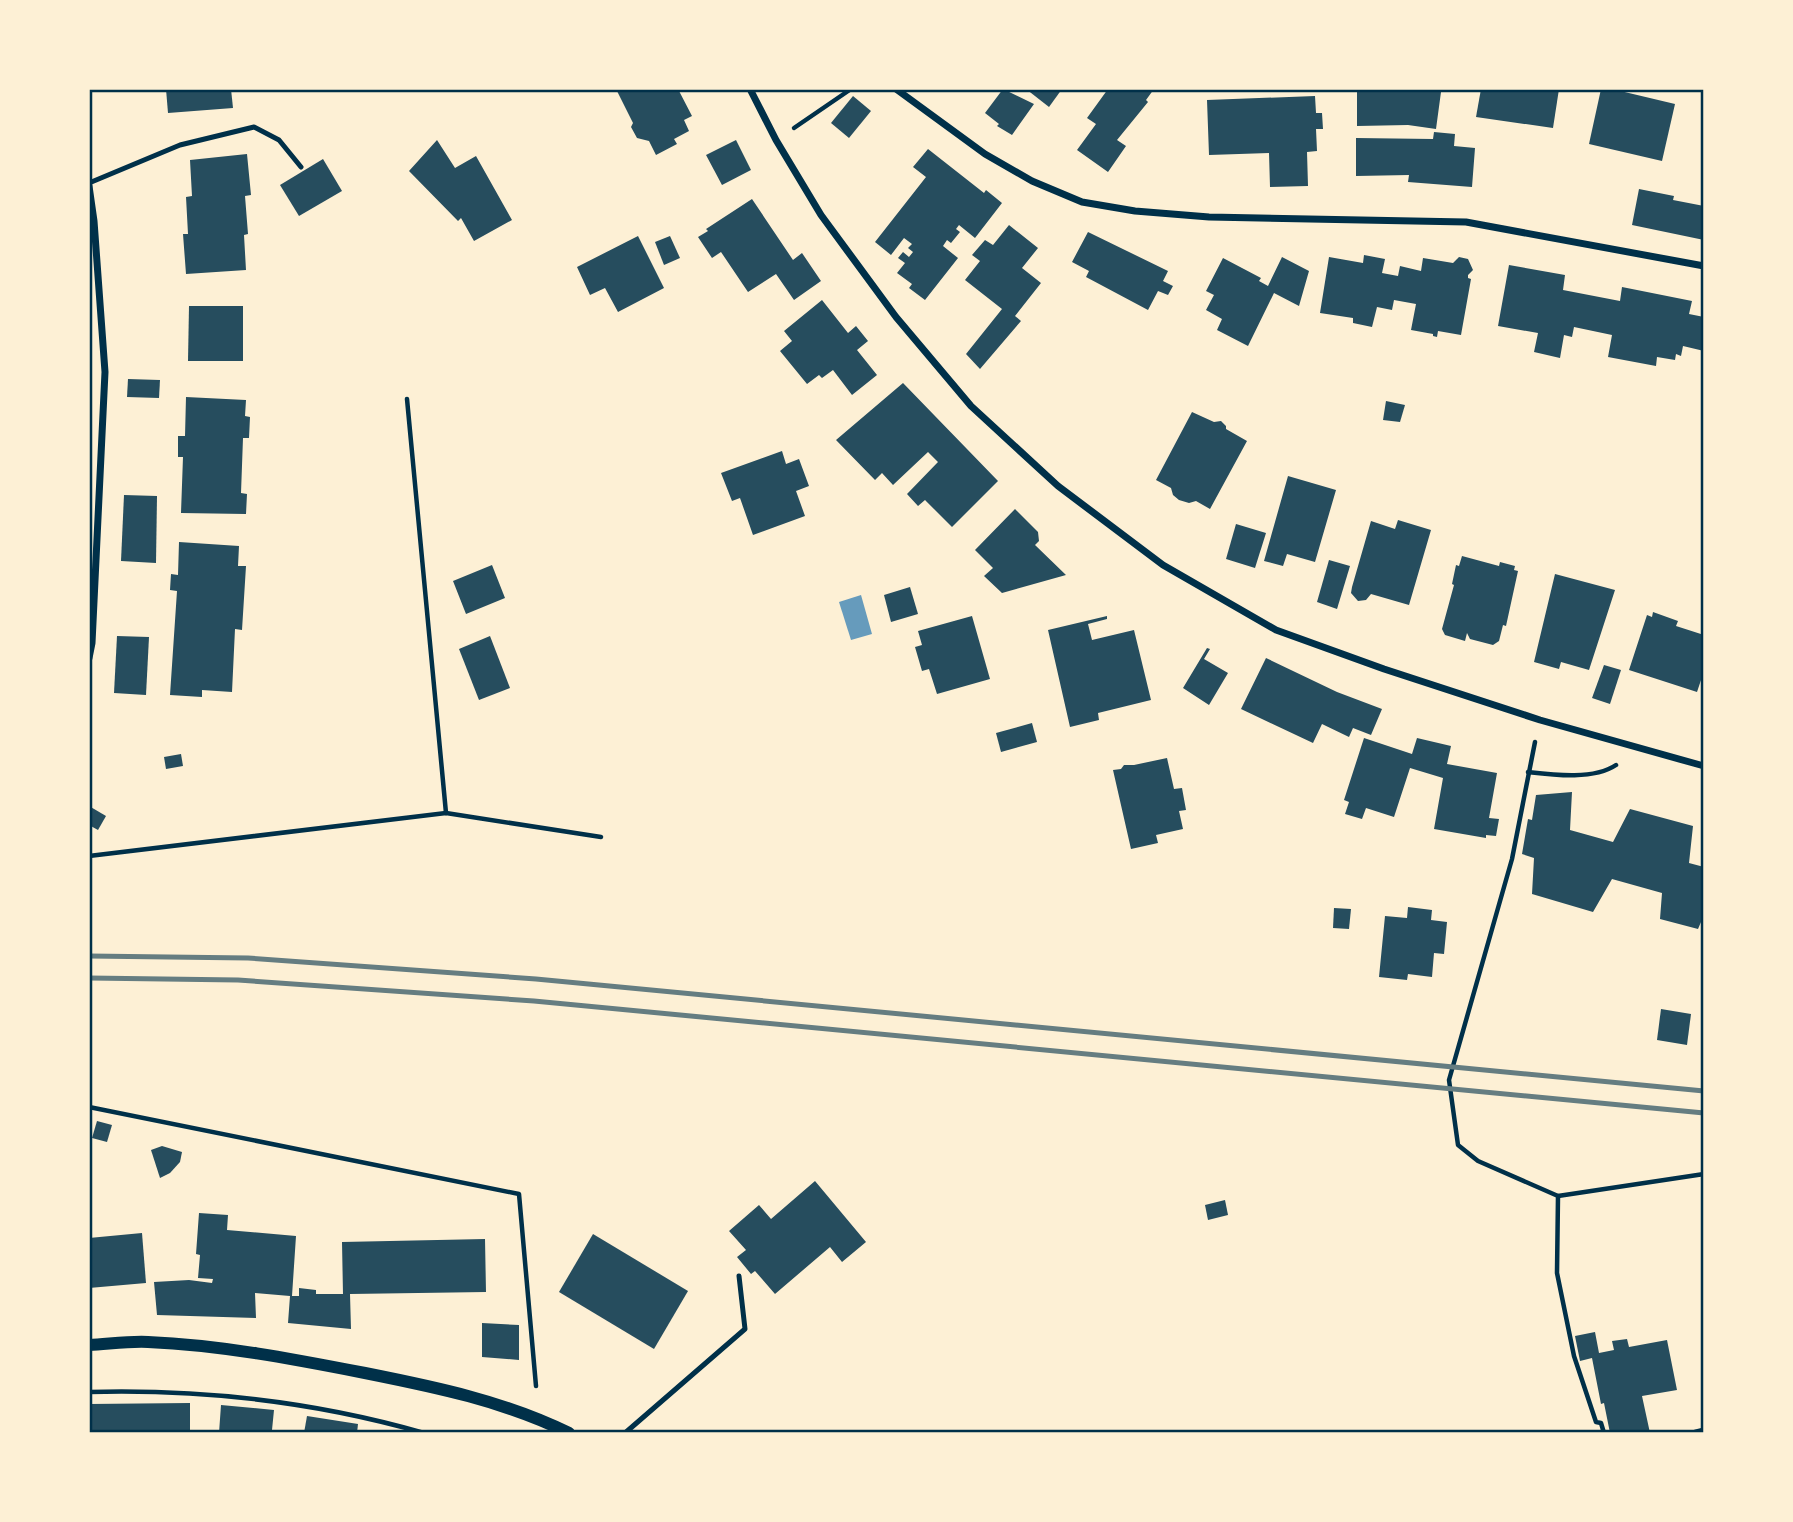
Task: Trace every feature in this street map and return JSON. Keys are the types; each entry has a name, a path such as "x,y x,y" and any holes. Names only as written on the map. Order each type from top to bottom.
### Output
{"street":[{"path":"750,89 776,140 821,215 895,317 971,405 1058,486 1163,565 1276,630 1540,720 1704,765"},
{"path":"896,89 985,154 1032,181 1082,202 1135,211 1209,216 1466,222 1704,267"},
{"path":"89,185 105,372 92,643 89,658"},
{"path":"89,1345 145,1342 216,1347 289,1358 466,1394 539,1418 569,1433"},
{"path":"1696,1433 1704,1431"}],"lane":[{"path":"89,185 180,145 254,127 279,140 301,167"},
{"path":"625,1433 746,1329 739,1276"}],"path":[{"path":"776,140 851,89"},
{"path":"407,398 446,813"},
{"path":"1540,720 1512,859 1449,1080 1458,1145 1478,1161 1558,1196 1704,1174"},
{"path":"1528,772 1562,776 1607,771 1623,760 1633,746"},
{"path":"89,856 446,813 601,837"},
{"path":"89,1107 519,1194 536,1386"},
{"path":"1558,1196 1557,1273 1574,1356 1596,1422 1601,1423 1604,1433"},
{"path":"89,1392 123,1391 258,1399 386,1422 424,1433"}],"water":[{"path":"861,595 872,634 851,640 839,602"}],"building":[{"path":"166,89 231,89 233,108 168,113"},
{"path":"616,89 678,89 692,116 684,120 689,131 674,139 677,144 656,155 649,141 637,138 631,127 633,123"},
{"path":"1003,89 1034,104 1012,135 997,126 999,124 985,113"},
{"path":"1026,89 1062,89 1049,107"},
{"path":"1108,89 1154,89 1146,100 1148,102 1117,140 1126,146 1108,172 1077,150 1096,124 1087,118"},
{"path":"1357,89 1439,89 1441,92 1436,129 1408,125 1357,126"},
{"path":"1481,89 1559,89 1553,128 1476,117"},
{"path":"1601,89 1612,89 1675,104 1662,161 1589,144"},
{"path":"853,96 871,111 849,138 831,123"},
{"path":"1315,96 1316,113 1322,113 1323,129 1316,129 1317,151 1307,152 1308,186 1270,187 1269,153 1209,155 1207,100"},
{"path":"1434,132 1455,134 1454,146 1475,148 1472,187 1408,182 1409,175 1356,176 1356,138 1433,139"},
{"path":"437,140 455,168 476,156 512,220 474,241 461,218 458,221 409,171"},
{"path":"736,140 751,170 722,185 706,155"},
{"path":"928,149 984,193 986,190 1002,203 975,238 959,225 956,229 960,232 951,243 947,240 943,246 958,258 925,300 909,288 912,284 897,273 905,263 898,258 903,252 909,257 913,252 908,248 912,244 904,238 891,255 875,242 926,177 913,167"},
{"path":"247,154 251,195 245,196 248,234 244,235 246,270 186,274 183,234 188,234 186,197 192,196 190,160"},
{"path":"323,159 342,191 299,216 280,185"},
{"path":"1639,189 1704,206 1704,240 1632,225"},
{"path":"752,199 793,260 802,253 821,281 794,300 776,274 748,292 721,252 712,258 698,237"},
{"path":"1009,225 1038,248 1022,268 1041,283 1015,316 1021,321 980,369 966,354 1002,309 965,280 980,261 972,255 985,240 993,245"},
{"path":"1088,232 1168,271 1163,281 1173,286 1168,295 1158,291 1148,310 1086,277 1089,271 1072,262"},
{"path":"638,236 664,288 618,312 605,288 590,295 577,267"},
{"path":"670,236 680,258 664,265 655,242"},
{"path":"1364,255 1385,259 1382,273 1398,276 1400,266 1421,271 1423,258 1453,263 1459,257 1468,259 1473,270 1468,275 1471,279 1461,335 1438,331 1437,337 1411,330 1416,304 1394,300 1392,310 1377,307 1372,327 1353,323 1353,318 1320,313 1329,257 1363,263"},
{"path":"1282,257 1309,271 1299,306 1274,293 1248,346 1217,330 1222,319 1206,310 1214,295 1206,291 1223,258 1261,278 1259,281 1268,286"},
{"path":"1509,265 1565,275 1563,290 1620,301 1622,287 1692,301 1689,314 1704,317 1704,351 1683,346 1681,356 1676,354 1675,360 1657,357 1656,366 1608,357 1612,335 1574,327 1572,337 1564,335 1560,358 1534,352 1538,333 1498,326"},
{"path":"822,300 848,333 856,326 868,341 857,350 877,375 852,395 833,370 822,378 819,375 807,384 780,351 792,341 784,331"},
{"path":"189,306 243,306 243,361 188,361"},
{"path":"128,379 160,380 159,398 127,397"},
{"path":"903,383 998,481 952,527 925,500 918,506 907,494 938,462 928,452 893,485 882,473 875,480 836,440"},
{"path":"186,397 246,400 245,416 250,417 249,438 243,438 241,493 247,494 246,514 181,513 183,457 178,457 178,436 185,436"},
{"path":"1386,401 1405,405 1400,422 1383,420"},
{"path":"1192,412 1214,422 1221,421 1226,429 1247,441 1210,509 1196,501 1189,503 1179,500 1173,495 1171,488 1156,480"},
{"path":"782,451 786,464 799,459 809,486 796,491 805,516 753,535 740,498 732,501 721,473"},
{"path":"1288,476 1336,490 1315,562 1287,554 1283,566 1264,561"},
{"path":"124,495 157,496 156,563 121,561"},
{"path":"1015,509 1038,532 1039,541 1035,545 1066,575 1002,593 984,576 993,568 975,550"},
{"path":"1398,520 1431,530 1409,605 1371,594 1366,600 1358,601 1351,593 1371,521 1395,529"},
{"path":"1236,524 1266,533 1255,568 1226,559"},
{"path":"179,542 239,546 238,566 246,566 242,630 235,629 232,692 202,690 202,697 170,695 177,591 170,590 171,574 178,575"},
{"path":"1462,556 1499,566 1500,562 1515,566 1514,570 1518,571 1506,626 1503,625 1499,641 1493,645 1470,639 1467,633 1465,641 1445,635 1442,629 1454,585 1456,565 1459,566"},
{"path":"1329,560 1350,566 1337,609 1317,602"},
{"path":"492,565 505,598 466,614 453,581"},
{"path":"1555,574 1615,590 1589,670 1561,662 1559,669 1534,662"},
{"path":"910,587 918,614 891,622 884,595"},
{"path":"1653,612 1678,621 1676,626 1704,635 1704,671 1697,692 1629,670 1647,615 1652,617"},
{"path":"972,616 990,679 937,694 929,669 922,671 915,647 922,645 918,631"},
{"path":"1107,616 1107,619 1088,624 1092,640 1134,630 1151,700 1098,713 1099,720 1070,727 1048,630"},
{"path":"117,636 149,637 146,695 114,693"},
{"path":"490,636 510,688 479,700 459,649"},
{"path":"1207,648 1210,649 1204,659 1228,673 1209,705 1183,688"},
{"path":"1266,658 1337,692 1382,709 1371,735 1353,728 1349,737 1322,724 1313,743 1241,709"},
{"path":"1604,665 1621,670 1610,704 1592,698"},
{"path":"1032,723 1037,742 1001,752 996,733"},
{"path":"1364,738 1412,754 1417,738 1451,746 1447,764 1497,773 1489,818 1499,819 1496,836 1486,835 1486,838 1434,829 1443,778 1410,768 1394,817 1366,808 1362,819 1345,814 1349,802 1344,800"},
{"path":"181,754 183,766 166,769 164,757"},
{"path":"1167,758 1174,789 1182,788 1186,810 1179,811 1183,829 1156,835 1158,843 1131,849 1113,770 1121,769 1124,765"},
{"path":"1572,792 1570,830 1613,842 1630,809 1693,826 1689,863 1704,867 1704,915 1698,929 1660,919 1662,893 1612,879 1593,912 1532,894 1534,858 1522,854 1528,819 1532,820 1536,795"},
{"path":"89,806 106,816 98,830 89,825"},
{"path":"1408,907 1432,910 1431,920 1447,922 1444,954 1434,953 1432,977 1408,974 1407,980 1379,977 1385,916 1407,918"},
{"path":"1334,908 1351,909 1349,929 1333,928"},
{"path":"1661,1009 1691,1014 1687,1045 1657,1040"},
{"path":"97,1121 112,1125 107,1142 92,1138"},
{"path":"162,1146 182,1152 180,1162 170,1173 160,1178 151,1150"},
{"path":"815,1181 866,1242 842,1262 830,1247 775,1294 755,1271 751,1274 737,1257 746,1250 729,1231 759,1205 771,1219"},
{"path":"1225,1200 1228,1215 1208,1220 1205,1205"},
{"path":"199,1213 228,1215 227,1230 296,1236 292,1296 299,1296 299,1288 316,1290 316,1294 343,1294 342,1242 485,1239 486,1292 350,1294 351,1329 288,1323 290,1296 255,1293 256,1318 157,1315 154,1282 189,1280 212,1283 213,1279 198,1278 200,1255 196,1254"},
{"path":"142,1233 146,1283 89,1288 89,1238"},
{"path":"593,1234 688,1291 654,1349 559,1292"},
{"path":"482,1323 519,1325 519,1360 482,1357"},
{"path":"1595,1332 1599,1353 1614,1350 1612,1341 1627,1339 1629,1347 1667,1340 1677,1390 1642,1396 1650,1433 1610,1433 1592,1358 1580,1361 1575,1336"},
{"path":"190,1403 190,1433 89,1433 89,1404"},
{"path":"221,1405 274,1410 272,1430 275,1433 219,1433"},
{"path":"307,1416 358,1424 357,1433 304,1433"}],"railway":[{"path":"89,956 248,958 536,979 1704,1091"},
{"path":"89,978 238,980 534,1001 1704,1113"}]}
